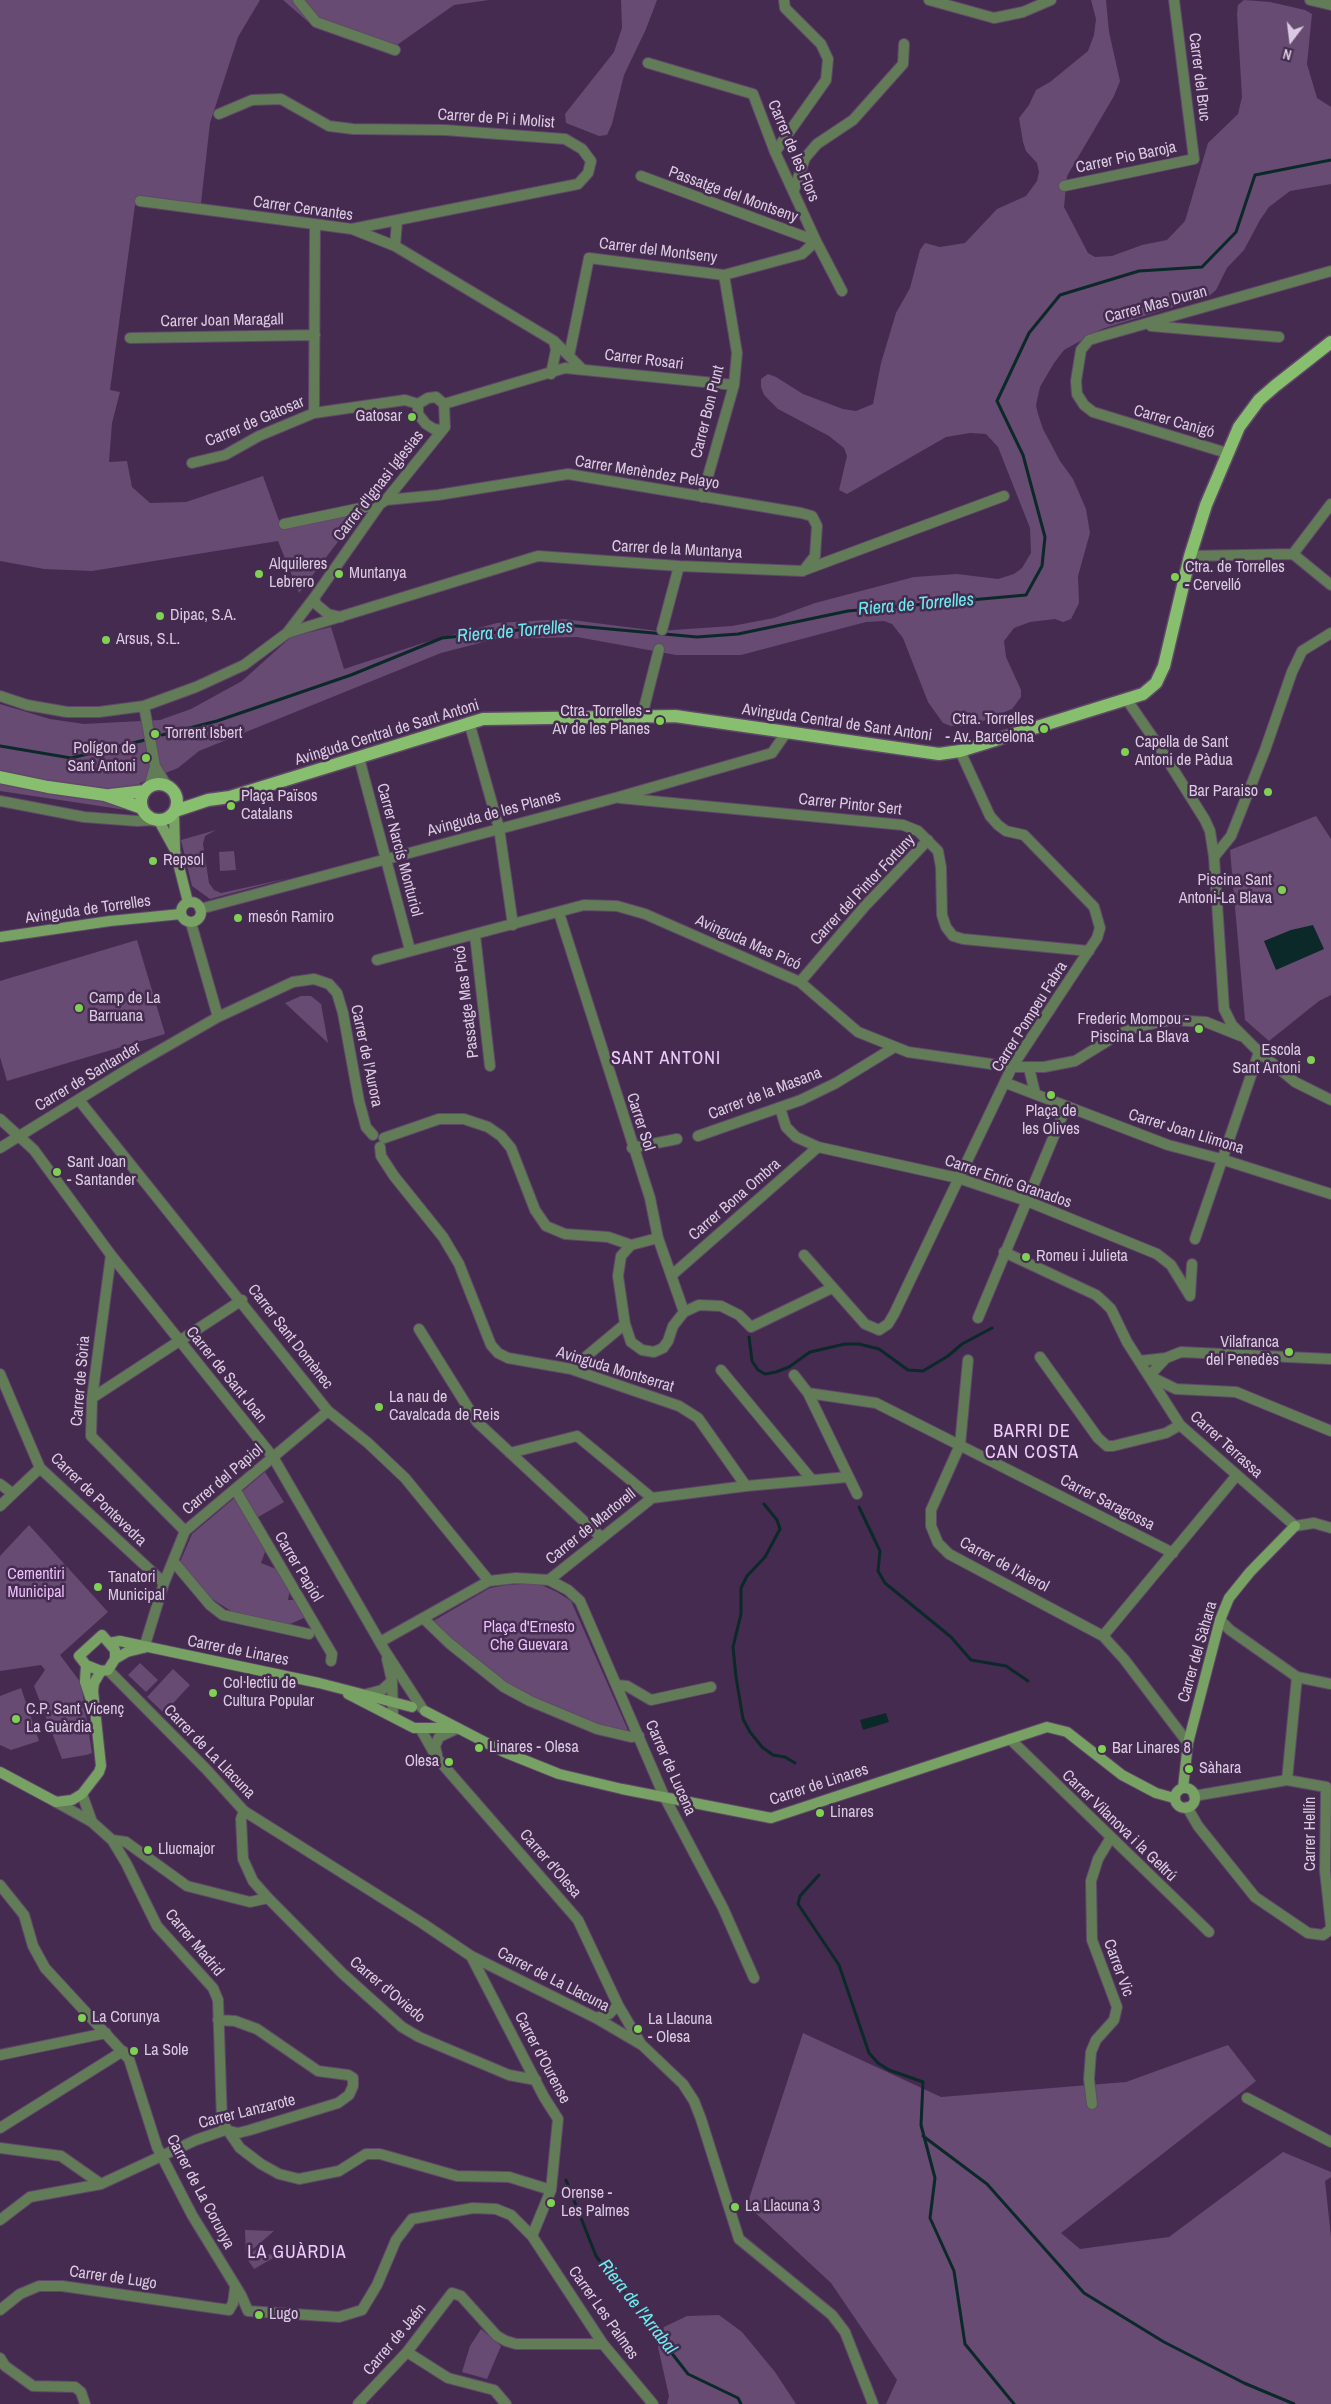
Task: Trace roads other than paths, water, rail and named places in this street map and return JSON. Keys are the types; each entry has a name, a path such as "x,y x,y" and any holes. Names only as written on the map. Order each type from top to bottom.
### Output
{"main road":[{"name":"Avinguda Central de Sant Antoni","path":"175,812 208,800 230,797 359,758 483,718 682,717 930,754 960,751 1144,694 1151,689 1164,666 1190,556 1206,505 1239,427 1259,400 1331,342"},
{"path":"0,777 48,787 105,795 142,808"},
{"path":"105,795 147,789 158,784 171,790 178,802 175,812 169,818 157,820 145,813 142,808 142,799 147,789"},
{"name":"Avinguda Central de Sant Antoni","path":"171,790 208,800"}],"street":[{"path":"298,0 316,22 395,50"},
{"path":"775,152 826,80 828,59 821,44 785,8 784,0"},
{"path":"929,0 994,18 1023,12 1051,0"},
{"name":"Carrer del Bruc","path":"1174,0 1194,159"},
{"path":"1310,0 1331,5"},
{"path":"794,190 805,158 816,144 853,120 903,64 904,44"},
{"name":"Carrer de les Flors","path":"648,63 753,94 775,152 816,241 842,291"},
{"name":"Carrer de Pi i Molist","path":"219,114 252,100 281,99 329,126 353,130 445,130 565,139 582,149 591,160 588,173 578,184 352,229"},
{"name":"Carrer Pio Baroja","path":"1064,186 1194,159"},
{"name":"Passatge del Montseny","path":"641,176 816,241"},
{"name":"Carrer Cervantes","path":"140,201 315,226 352,229 395,246 554,341 581,368"},
{"path":"395,246 396,221"},
{"path":"314,413 315,226"},
{"name":"Carrer del Montseny","path":"569,356 589,258 724,275 802,254 816,241"},
{"name":"Carrer Mas Duran","path":"1113,420 1093,412 1077,394 1076,381 1081,350 1089,340 1331,271"},
{"name":"Carrer Bon Punt","path":"702,497 734,385 737,353 724,275"},
{"path":"1146,325 1279,337"},
{"name":"Carrer Joan Maragall","path":"130,338 315,335"},
{"path":"551,374 556,350 554,341"},
{"name":"Carrer Rosari","path":"551,374 565,368 581,368 734,385"},
{"name":"Carrer de Gatosar","path":"192,463 225,455 259,436 314,413 405,400 418,404 428,398 436,397 444,404 551,374"},
{"path":"418,404 418,414 426,424 434,429 442,430 445,426 444,404"},
{"name":"Carrer Canigó","path":"1113,420 1227,453"},
{"name":"Carrer d'Ignasi Iglesias","path":"287,633 383,502 442,430"},
{"name":"Carrer Menèndez Pelayo","path":"284,524 383,502 568,474 812,516 817,526 815,556 802,572"},
{"name":"Carrer de la Muntanya","path":"287,633 538,556 802,572 1004,496"},
{"path":"1293,554 1331,504"},
{"path":"1190,556 1293,554 1331,585"},
{"path":"662,630 679,566"},
{"path":"314,598 316,604 328,614 344,617"},
{"path":"0,696 27,705 67,712 99,712 144,706 196,687 244,665 287,633"},
{"path":"1214,857 1231,836 1265,750 1292,672 1302,651 1331,633"},
{"path":"642,716 658,649"},
{"path":"1127,700 1158,745 1205,820 1210,832 1214,857 1224,1009 1214,1020 1206,1022"},
{"path":"144,706 155,766 171,790"},
{"path":"469,722 500,828 512,925"},
{"name":"Avinguda de les Planes","path":"200,909 386,857 614,798 772,753 786,733"},
{"name":"Carrer Pompeu Fabra","path":"832,1288 865,1324 879,1330 888,1324 1006,1083 1012,1067 1089,951 1100,928 1094,907 1024,835 1006,831 990,816 960,751"},
{"name":"Carrer Narcís Monturiol","path":"359,758 410,950"},
{"path":"147,789 155,766"},
{"name":"Carrer Pintor Sert","path":"614,798 887,822 918,831 928,840"},
{"path":"0,801 84,817 137,821 157,820 175,850"},
{"path":"175,812 175,850 188,902"},
{"path":"1210,832 1231,836"},
{"path":"928,840 938,851 941,867 942,916 946,927 953,936 1089,951"},
{"name":"Carrer del Pintor Fortuny","path":"800,982 865,906 928,840"},
{"path":"188,902 195,903 200,909 198,919 191,922 184,920 180,914 181,908 188,902"},
{"name":"Avinguda Mas Picó","path":"377,960 584,905 617,906 645,914 800,982 858,1032 894,1048 1012,1067 1029,1068 1075,1061 1119,1034 1140,1026 1171,1020 1206,1022 1241,1036"},
{"name":"Carrer Sol","path":"559,912 632,1148 650,1198 658,1238 684,1312"},
{"name":"Avinguda de Torrelles","path":"0,937 110,921 180,914"},
{"path":"191,922 218,1017"},
{"name":"Passatge Mas Picó","path":"474,935 490,1066"},
{"name":"Carrer de l'Aurora","path":"218,1017 292,982 314,979 329,984 337,993 343,1013 359,1101 366,1127 373,1136 379,1134 382,1143"},
{"name":"Avinguda Mas Picó","path":"1224,1009 1232,1025 1258,1052 1295,1082 1331,1100"},
{"name":"Carrer de Santander","path":"0,1148 136,1064 218,1017"},
{"name":"Carrer de la Masana","path":"698,1136 780,1108 836,1083 894,1048"},
{"path":"1195,1239 1258,1052"},
{"path":"1029,1068 1035,1093"},
{"name":"Carrer Joan Llimona","path":"1006,1083 1168,1145 1221,1159 1331,1194"},
{"name":"Carrer Sant Domènec","path":"80,1100 242,1300 328,1411 368,1443 405,1478 489,1581"},
{"path":"978,1318 1066,1107"},
{"name":"Carrer Enric Granados","path":"780,1108 786,1127 796,1137 818,1147 958,1178 1027,1201 1157,1254 1171,1265 1190,1296 1192,1264"},
{"name":"Carrer de Sant Joan","path":"0,1119 34,1150 111,1255 272,1457 420,1709"},
{"path":"382,1143 439,1119 464,1120 488,1127 501,1136 511,1148 534,1210 546,1226 566,1234 608,1237 632,1245"},
{"path":"632,1148 677,1139"},
{"name":"Avinguda Montserrat","path":"382,1143 381,1156 394,1176 443,1237 459,1264 491,1345 498,1354 508,1358 571,1369 679,1406 698,1418 746,1486"},
{"name":"Carrer Bona Ombra","path":"672,1275 818,1147"},
{"path":"658,1238 632,1245 621,1256 618,1276 625,1324 631,1342 642,1350 654,1352 663,1348 668,1341 673,1326 684,1312 699,1305 721,1306 739,1315 751,1327 832,1288 804,1255"},
{"name":"Carrer Terrassa","path":"1004,1252 1096,1295 1111,1309 1139,1361 1180,1425 1296,1526"},
{"name":"Carrer de Sòria","path":"111,1255 92,1398 91,1436 185,1531"},
{"path":"92,1398 242,1300"},
{"path":"571,1369 625,1324"},
{"path":"419,1329 477,1422 602,1538"},
{"path":"1139,1361 1166,1358 1181,1352 1331,1359"},
{"path":"1040,1357 1098,1438 1107,1446 1166,1434 1180,1425"},
{"path":"1166,1358 1149,1376 1176,1389 1236,1392 1331,1430"},
{"name":"Carrer de l'Aierol","path":"968,1360 960,1445 931,1510 931,1526 938,1543 949,1554 1103,1636 1124,1658 1188,1743"},
{"path":"722,1370 812,1480"},
{"name":"Carrer de Pontevedra","path":"0,1374 40,1468 164,1583"},
{"path":"794,1375 808,1393 857,1494"},
{"path":"1161,1397 1176,1389"},
{"name":"Carrer Saragossa","path":"808,1393 876,1404 1172,1553"},
{"name":"Carrer del Papiol","path":"144,1648 164,1583 185,1531 328,1411"},
{"path":"510,1453 577,1436 652,1498"},
{"path":"0,1506 40,1468"},
{"path":"1103,1636 1236,1475"},
{"name":"Carrer de Martorell","path":"383,1647 423,1618 489,1581 516,1578 549,1580 652,1498 746,1486 848,1477"},
{"path":"0,1484 12,1493"},
{"name":"Carrer Papiol","path":"235,1489 332,1654 331,1661"},
{"path":"1296,1526 1314,1523 1331,1528"},
{"name":"Carrer del Sàhara","path":"1183,1788 1188,1743 1220,1620 1229,1598 1296,1526"},
{"path":"173,1561 210,1605 223,1616 308,1634"},
{"name":"Carrer de Lucena","path":"549,1580 568,1590 580,1601 664,1796 723,1908 754,1978"},
{"path":"423,1618 449,1643 504,1687 530,1702 597,1729 631,1737 639,1736"},
{"path":"1220,1620 1230,1630 1297,1677 1331,1684"},
{"name":"Carrer de Linares","path":"86,1665 79,1656 102,1636 108,1643 120,1641 144,1648 326,1684 420,1709 504,1752 559,1774 622,1789 771,1818 1048,1727 1067,1732 1122,1775 1156,1793 1174,1798"},
{"path":"0,1772 56,1802 72,1800 82,1794 99,1772 101,1766 93,1705 94,1683 115,1659 115,1650 108,1643"},
{"name":"Carrer de Sant Joan","path":"383,1647 392,1681 393,1716"},
{"name":"Carrer de Linares","path":"115,1659 127,1652 144,1648"},
{"path":"93,1705 85,1682 86,1665 104,1670"},
{"name":"Carrer de La Llacuna","path":"104,1670 195,1757 244,1811 471,1956 596,2018 642,2045 683,2084 694,2101 739,2239 832,2315 845,2332 873,2404"},
{"path":"1287,1780 1297,1677"},
{"path":"367,1694 382,1690 392,1681"},
{"name":"Carrer de Linares","path":"326,1684 408,1724"},
{"path":"617,1685 627,1686 651,1700 712,1687"},
{"path":"420,1709 427,1722 421,1728 414,1728 408,1724 406,1715 420,1709"},
{"name":"Carrer de Linares","path":"421,1728 458,1728"},
{"name":"Carrer d'Olesa","path":"421,1728 437,1758 578,1920 618,2005 642,2045"},
{"path":"437,1758 435,1746 439,1737 458,1728"},
{"name":"Carrer Vilanova i la Geltrú","path":"1010,1739 1110,1839 1209,1932"},
{"name":"Carrer Hellín","path":"1194,1796 1287,1780 1326,1787 1325,1871 1328,1930"},
{"path":"1183,1788 1191,1790 1194,1796 1192,1804 1187,1807 1179,1806 1174,1798 1177,1791 1183,1788"},
{"name":"Carrer Madrid","path":"82,1794 92,1822"},
{"name":"Carrer Madrid","path":"56,1802 92,1822 112,1840 157,1926 213,1988 218,2000 222,2122 225,2130"},
{"path":"1187,1807 1198,1826 1254,1898 1308,1933 1328,1930"},
{"name":"Carrer d'Oviedo","path":"244,1811 241,1819 244,1859 253,1880 268,1898 342,1973 402,2027 419,2037 509,2075 536,2080"},
{"name":"Carrer Vic","path":"1092,2104 1089,2079 1091,2052 1096,2040 1114,2020 1117,2007 1092,1940 1091,1881 1098,1859 1110,1839"},
{"path":"112,1840 126,1842 187,1886 250,1902 268,1898"},
{"name":"Carrer de La Corunya","path":"0,1885 24,1915 33,1946 45,1968 129,2059 157,2147 192,2215 248,2311 338,2317 362,2310 377,2285 396,2240 412,2220 423,2216 473,2208 496,2210 511,2215 532,2236"},
{"name":"Carrer d'Ourense","path":"471,1956 558,2119 551,2190 532,2236"},
{"path":"596,2018 609,2014 618,2005"},
{"name":"Carrer Lanzarote","path":"0,2220 30,2198 102,2184 196,2140 225,2130 238,2133 338,2103 349,2095 353,2086 353,2078 348,2075 318,2072 258,2029 235,2021 218,2020"},
{"path":"0,2055 106,2032"},
{"path":"0,2128 123,2051"},
{"path":"1247,2098 1331,2142"},
{"path":"225,2130 240,2148 261,2164 280,2174 299,2179 339,2171 366,2154 380,2154 457,2176 509,2177 551,2190"},
{"path":"0,2148 61,2156 102,2184"},
{"name":"Carrer Les Palmes","path":"532,2236 603,2344 653,2404"},
{"name":"Carrer de Lugo","path":"0,2310 20,2294 39,2286 62,2286 228,2310 233,2303 235,2288"},
{"name":"Carrer de Jaén","path":"358,2404 407,2352 452,2293 461,2296 497,2336 506,2341 516,2344 603,2344"},
{"path":"407,2352 448,2378 494,2390 506,2404"},
{"path":"0,2358 6,2366 33,2386 74,2387 81,2392 84,2404"}],"waterway":[{"name":"Riera de Torrelles","path":"162,735 217,721 351,675 442,638 566,625 697,637 738,634 848,611 1026,595 1042,566 1045,537 1023,455 997,401 1029,333 1060,295 1139,271 1202,267 1236,232 1255,175 1331,160"},
{"name":"Riera de Torrelles","path":"0,746 71,758 149,739"},
{"path":"749,1337 752,1361 758,1370 765,1374 789,1367 810,1352 845,1344 859,1344 879,1349 908,1370 923,1371 948,1356 962,1344 992,1328"},
{"path":"764,1504 777,1520 780,1529 765,1557 747,1576 741,1588 741,1614 733,1647 736,1677 743,1719 750,1732 762,1747 773,1755 785,1757 795,1763"},
{"path":"859,1507 880,1551 878,1571 885,1583 951,1637 971,1660 1006,1666 1028,1681"},
{"path":"819,1875 800,1896 798,1904 839,1965 869,2053 878,2063 889,2070 923,2082 921,2125 935,2178 930,2218 954,2271 965,2344 1014,2404"},
{"path":"923,2136 987,2184 1084,2293 1164,2342 1244,2383 1294,2404"},
{"name":"Riera de l'Arrabal","path":"566,2180 596,2256 688,2374 738,2398 741,2404"}],"place":[{"name":"Gatosar","path":"412,417"},
{"name":"Alquileres Lebrero","path":"259,574"},
{"name":"Muntanya","path":"339,574"},
{"name":"Ctra. de Torrelles - Cervelló","path":"1175,577"},
{"name":"Dipac, S.A.","path":"160,616"},
{"name":"Arsus, S.L.","path":"106,640"},
{"name":"Ctra. Torrelles - Av de les Planes","path":"660,721"},
{"name":"Ctra. Torrelles - Av. Barcelona","path":"1044,729"},
{"name":"Torrent Isbert","path":"155,734"},
{"name":"Capella de Sant Antoni de Pàdua","path":"1125,752"},
{"name":"Polígon de Sant Antoni","path":"146,758"},
{"name":"Bar Paraiso","path":"1268,792"},
{"name":"Plaça Països Catalans","path":"231,806"},
{"name":"Repsol","path":"153,861"},
{"name":"Piscina Sant Antoni-La Blava","path":"1282,890"},
{"name":"mesón Ramiro","path":"238,918"},
{"name":"Camp de La Barruana","path":"79,1008"},
{"name":"Frederic Mompou - Piscina La Blava","path":"1199,1029"},
{"name":"Escola Sant Antoni","path":"1311,1060"},
{"name":"Plaça de les Olives","path":"1051,1095"},
{"name":"Sant Joan - Santander","path":"57,1172"},
{"name":"Romeu i Julieta","path":"1026,1257"},
{"name":"Vilafranca del Penedès","path":"1289,1352"},
{"name":"La nau de Cavalcada de Reis","path":"379,1407"},
{"name":"Tanatori Municipal","path":"98,1587"},
{"name":"Col·lectiu de Cultura Popular","path":"213,1693"},
{"name":"C.P. Sant Vicenç La Guàrdia","path":"16,1719"},
{"name":"Linares - Olesa","path":"479,1748"},
{"name":"Bar Linares 8","path":"1102,1749"},
{"name":"Olesa","path":"449,1762"},
{"name":"Sàhara","path":"1189,1769"},
{"name":"Linares","path":"820,1813"},
{"name":"Llucmajor","path":"148,1850"},
{"name":"La Corunya","path":"82,2018"},
{"name":"La Llacuna - Olesa","path":"638,2029"},
{"name":"La Sole","path":"134,2051"},
{"name":"Orense - Les Palmes","path":"551,2203"},
{"name":"La Llacuna 3","path":"735,2207"},
{"name":"Lugo","path":"259,2315"}],"district":[{"name":"SANT ANTONI","path":"666,1059"},
{"name":"BARRI DE CAN COSTA","path":"1032,1442"},
{"name":"LA GUÀRDIA","path":"297,2253"}],"park label":[{"name":"Cementiri Municipal","path":"36,1584"},
{"name":"Plaça d'Ernesto Che Guevara","path":"529,1637"}]}
